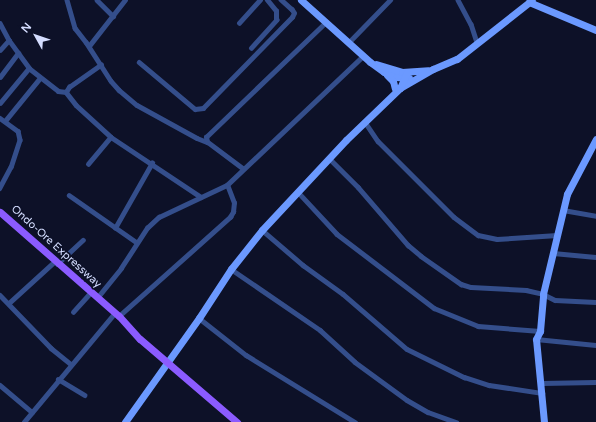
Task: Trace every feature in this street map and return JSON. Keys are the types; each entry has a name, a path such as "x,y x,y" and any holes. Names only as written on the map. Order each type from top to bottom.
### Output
{"main road":[{"name":"Ondo-Ore Expressway","path":"0,213 116,315 140,339 237,422"}],"street":[{"path":"67,0 75,28 119,90 137,105 207,142 244,169"},
{"path":"97,0 113,16"},
{"path":"88,46 125,0"},
{"path":"239,23 260,0"},
{"path":"251,48 276,20 276,11 267,0"},
{"path":"139,62 195,109 203,108 292,17 294,13 292,10 280,0"},
{"path":"348,43 390,0"},
{"path":"458,0 471,24 477,43"},
{"path":"305,1 348,43 384,72 393,81 397,88"},
{"path":"125,422 168,363 231,269 262,230 365,122 385,104 388,96 397,88 433,69 457,59 530,1 596,30"},
{"path":"207,142 207,135 326,22"},
{"path":"0,24 9,40 29,68 58,92 66,92"},
{"path":"0,50 9,40"},
{"path":"0,77 18,53"},
{"path":"97,298 121,268 136,242 147,228 159,217 227,185 363,56"},
{"path":"370,62 403,75 433,69"},
{"path":"66,92 69,87 101,65"},
{"path":"0,103 29,68"},
{"path":"384,72 403,75 424,74"},
{"path":"397,88 403,75"},
{"path":"5,121 40,78"},
{"path":"66,92 76,105 111,137 201,197"},
{"path":"0,118 18,131 20,140 11,167 0,188"},
{"path":"365,122 378,141 410,174 454,217 478,235 497,239 557,235"},
{"path":"88,164 111,137"},
{"path":"544,422 542,384 536,339 540,331 543,294 567,194 596,139"},
{"path":"330,159 358,187 408,245 451,277 470,287 510,288 543,294 555,300 596,302"},
{"path":"114,228 152,164"},
{"path":"24,422 70,364 116,315 230,217 233,212 234,203 227,185"},
{"path":"298,192 337,234 434,308 478,326 540,331"},
{"path":"69,195 136,242"},
{"path":"563,210 596,216"},
{"path":"262,230 303,265 343,294 407,348 464,377 489,385 542,393"},
{"path":"9,303 83,240"},
{"path":"553,253 596,257"},
{"path":"231,269 320,330 355,362 407,400 428,412 456,422"},
{"path":"73,312 90,293"},
{"path":"0,294 51,348 70,364"},
{"path":"199,318 246,355 355,422"},
{"path":"536,339 596,346"},
{"path":"58,379 85,396"},
{"path":"542,384 596,382"},
{"path":"0,385 32,412"}]}
